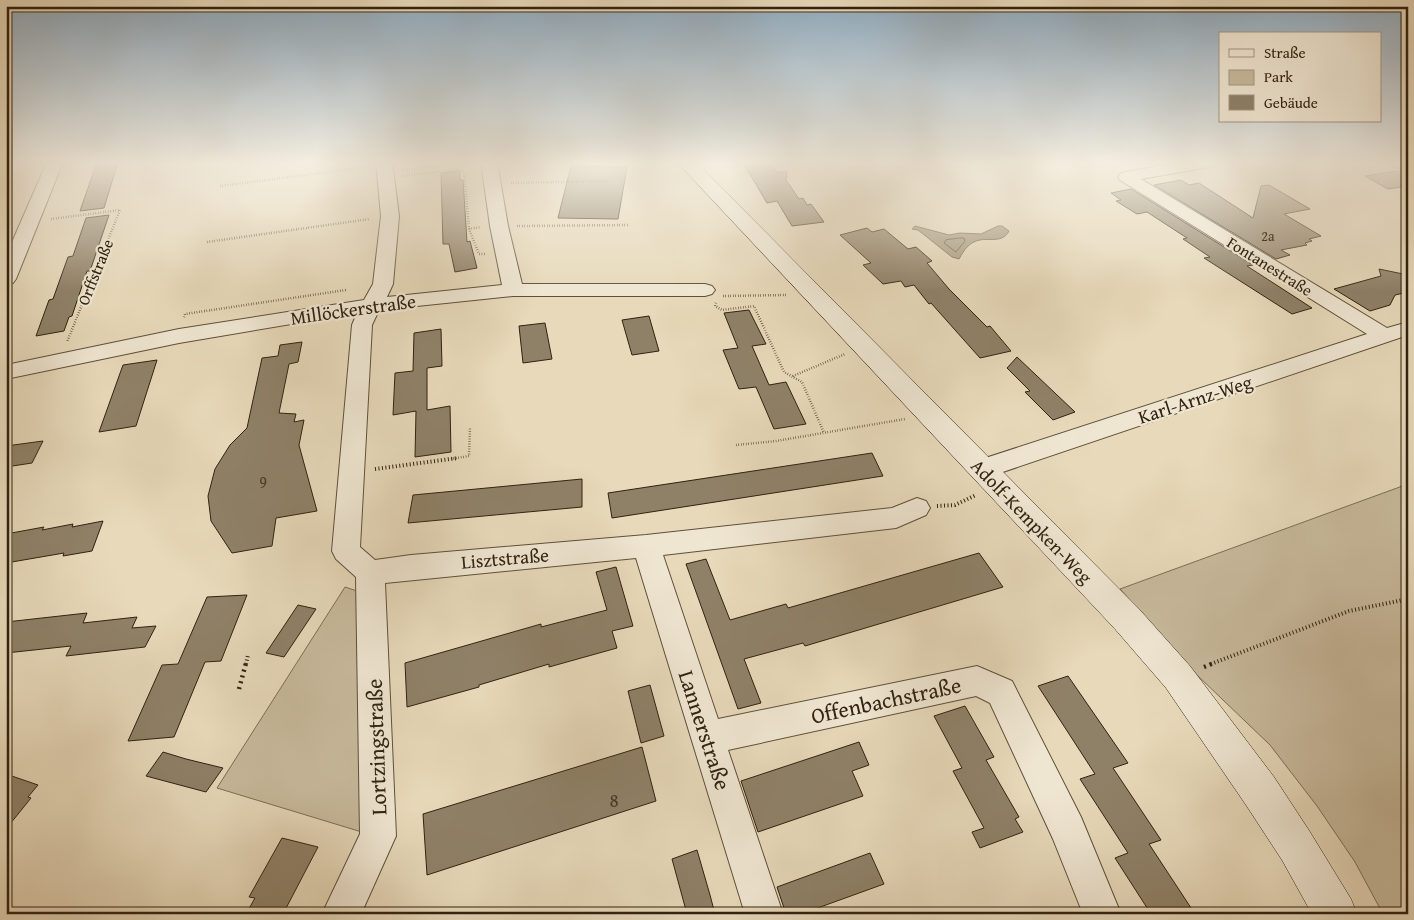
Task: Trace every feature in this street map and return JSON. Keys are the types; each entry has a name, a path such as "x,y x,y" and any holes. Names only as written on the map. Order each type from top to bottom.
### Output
{"main road":[{"name":"Adolf-Kempken-Weg","path":"725,205 982,484 1126,619 1178,677 1260,790 1336,914"}],"street":[{"path":"8,274 38,205"},
{"path":"370,573 346,552 362,325 383,284 390,216 389,205"},
{"path":"495,205 514,290"},
{"name":"Fontanestraße","path":"1171,205 1385,336"},
{"name":"Millöckerstraße","path":"6,372 179,336 371,305 514,290 712,293"},
{"name":"Karl-Arnz-Weg","path":"982,484 1408,328"},
{"name":"Lisztstraße","path":"370,573 411,567 646,546 896,518 917,508"},
{"name":"Lannerstraße","path":"646,546 764,914"},
{"name":"Lortzingstraße","path":"341,914 378,836 370,573"},
{"name":"Offenbachstraße","path":"706,738 977,681 1001,692 1068,830 1102,914"}],"path":[{"path":"467,205 469,229 479,254 505,251"},
{"name":"Orffstraße","path":"30,223 120,210 60,361"},
{"path":"207,242 390,216"},
{"path":"499,226 629,225"},
{"path":"787,288 793,295 712,293 715,306 722,310 754,306 784,372 802,382 824,433"},
{"path":"792,377 847,352"},
{"path":"736,445 776,441 908,418 901,411"},
{"path":"352,471 416,465 469,456 470,427"},
{"path":"917,508 955,505 982,484"},
{"path":"1178,677 1349,611 1408,599"},
{"path":"239,689 248,655"}],"green space":[{"path":"1408,484 1408,914 1383,914 1355,862 1317,806 1270,745 1198,676 1120,589"},
{"path":"345,587 360,592 365,833 217,788"}],"water":[{"path":"915,226 949,235 960,233 981,234 998,226 1002,226 1009,231 1000,239 980,240 973,243 959,259 952,257 918,230 912,229"}],"building":[{"path":"82,205 105,205 104,208 80,211"},
{"path":"442,205 465,205 467,242 470,241 477,268 455,272 449,244 443,244"},
{"path":"561,205 620,205 618,219 558,218"},
{"path":"779,205 812,205 824,222 792,226"},
{"path":"1122,205 1157,205 1253,265 1247,266 1312,308 1292,314 1204,258 1210,257 1183,239 1187,238 1147,212 1137,214"},
{"path":"1187,205 1233,205 1253,218 1256,205 1303,205 1310,209 1284,214 1321,236 1309,239 1312,241 1305,243 1307,245 1281,250 1290,255 1276,259"},
{"path":"109,215 90,271 87,271 72,316 69,317 64,331 36,336 49,300 53,299 68,257 73,256 86,218"},
{"path":"867,228 872,232 884,229 908,249 916,247 932,261 927,263 949,289 987,327 990,326 1011,351 980,358 931,303 929,304 914,285 905,287 901,281 883,284 863,265 871,263 840,235"},
{"path":"1379,269 1408,275 1408,292 1395,295 1390,305 1370,311 1334,289 1381,276"},
{"path":"749,310 766,344 752,346 769,385 786,382 806,424 774,429 756,387 739,389 723,350 738,348 724,313"},
{"path":"649,316 659,351 632,355 622,320"},
{"path":"545,323 552,359 523,363 519,326"},
{"path":"441,329 442,366 427,368 427,410 450,406 451,452 415,457 416,411 393,415 395,373 413,371 414,333"},
{"path":"302,342 298,362 289,364 279,413 296,414 294,422 304,420 299,445 317,511 276,518 272,546 232,553 211,521 208,496 215,469 230,445 247,428 262,358 278,356 280,345"},
{"path":"1017,357 1075,412 1053,420 1025,392 1030,391 1007,368"},
{"path":"157,360 136,426 99,432 123,365"},
{"path":"43,441 32,463 6,467 6,446"},
{"path":"872,453 883,476 612,518 608,493"},
{"path":"582,479 582,507 408,523 413,495"},
{"path":"103,521 92,551 63,556 64,553 6,563 6,534 44,527 42,530"},
{"path":"979,553 1003,587 805,646 803,643 744,659 761,703 738,709 686,564 706,559 730,620 786,604 788,608"},
{"path":"616,567 633,626 612,631 617,648 549,667 549,664 479,685 479,687 407,707 405,663 541,624 541,627 607,610 596,572"},
{"path":"247,595 221,661 205,662 174,737 128,741 162,665 178,664 207,597"},
{"path":"298,605 316,609 284,657 266,653"},
{"path":"87,613 83,623 137,617 132,628 156,626 145,647 66,656 71,646 6,653 6,622"},
{"path":"1068,676 1128,763 1113,768 1161,840 1149,844 1195,914 1151,914 1115,858 1128,853 1080,779 1095,774 1038,686"},
{"path":"650,685 664,736 641,743 628,691"},
{"path":"965,706 994,757 986,760 1019,817 1015,819 1023,832 980,848 972,832 984,828 953,771 962,768 934,716"},
{"path":"859,742 869,765 852,771 863,796 758,832 741,781"},
{"path":"642,747 656,801 427,875 423,814"},
{"path":"163,752 223,768 206,792 146,776"},
{"path":"6,774 38,785 28,797 31,798 6,829"},
{"path":"282,838 318,847 283,914 246,914 255,898 249,897"},
{"path":"697,850 715,914 687,914 672,859"},
{"path":"870,853 884,884 801,914 786,914 777,887"}]}
